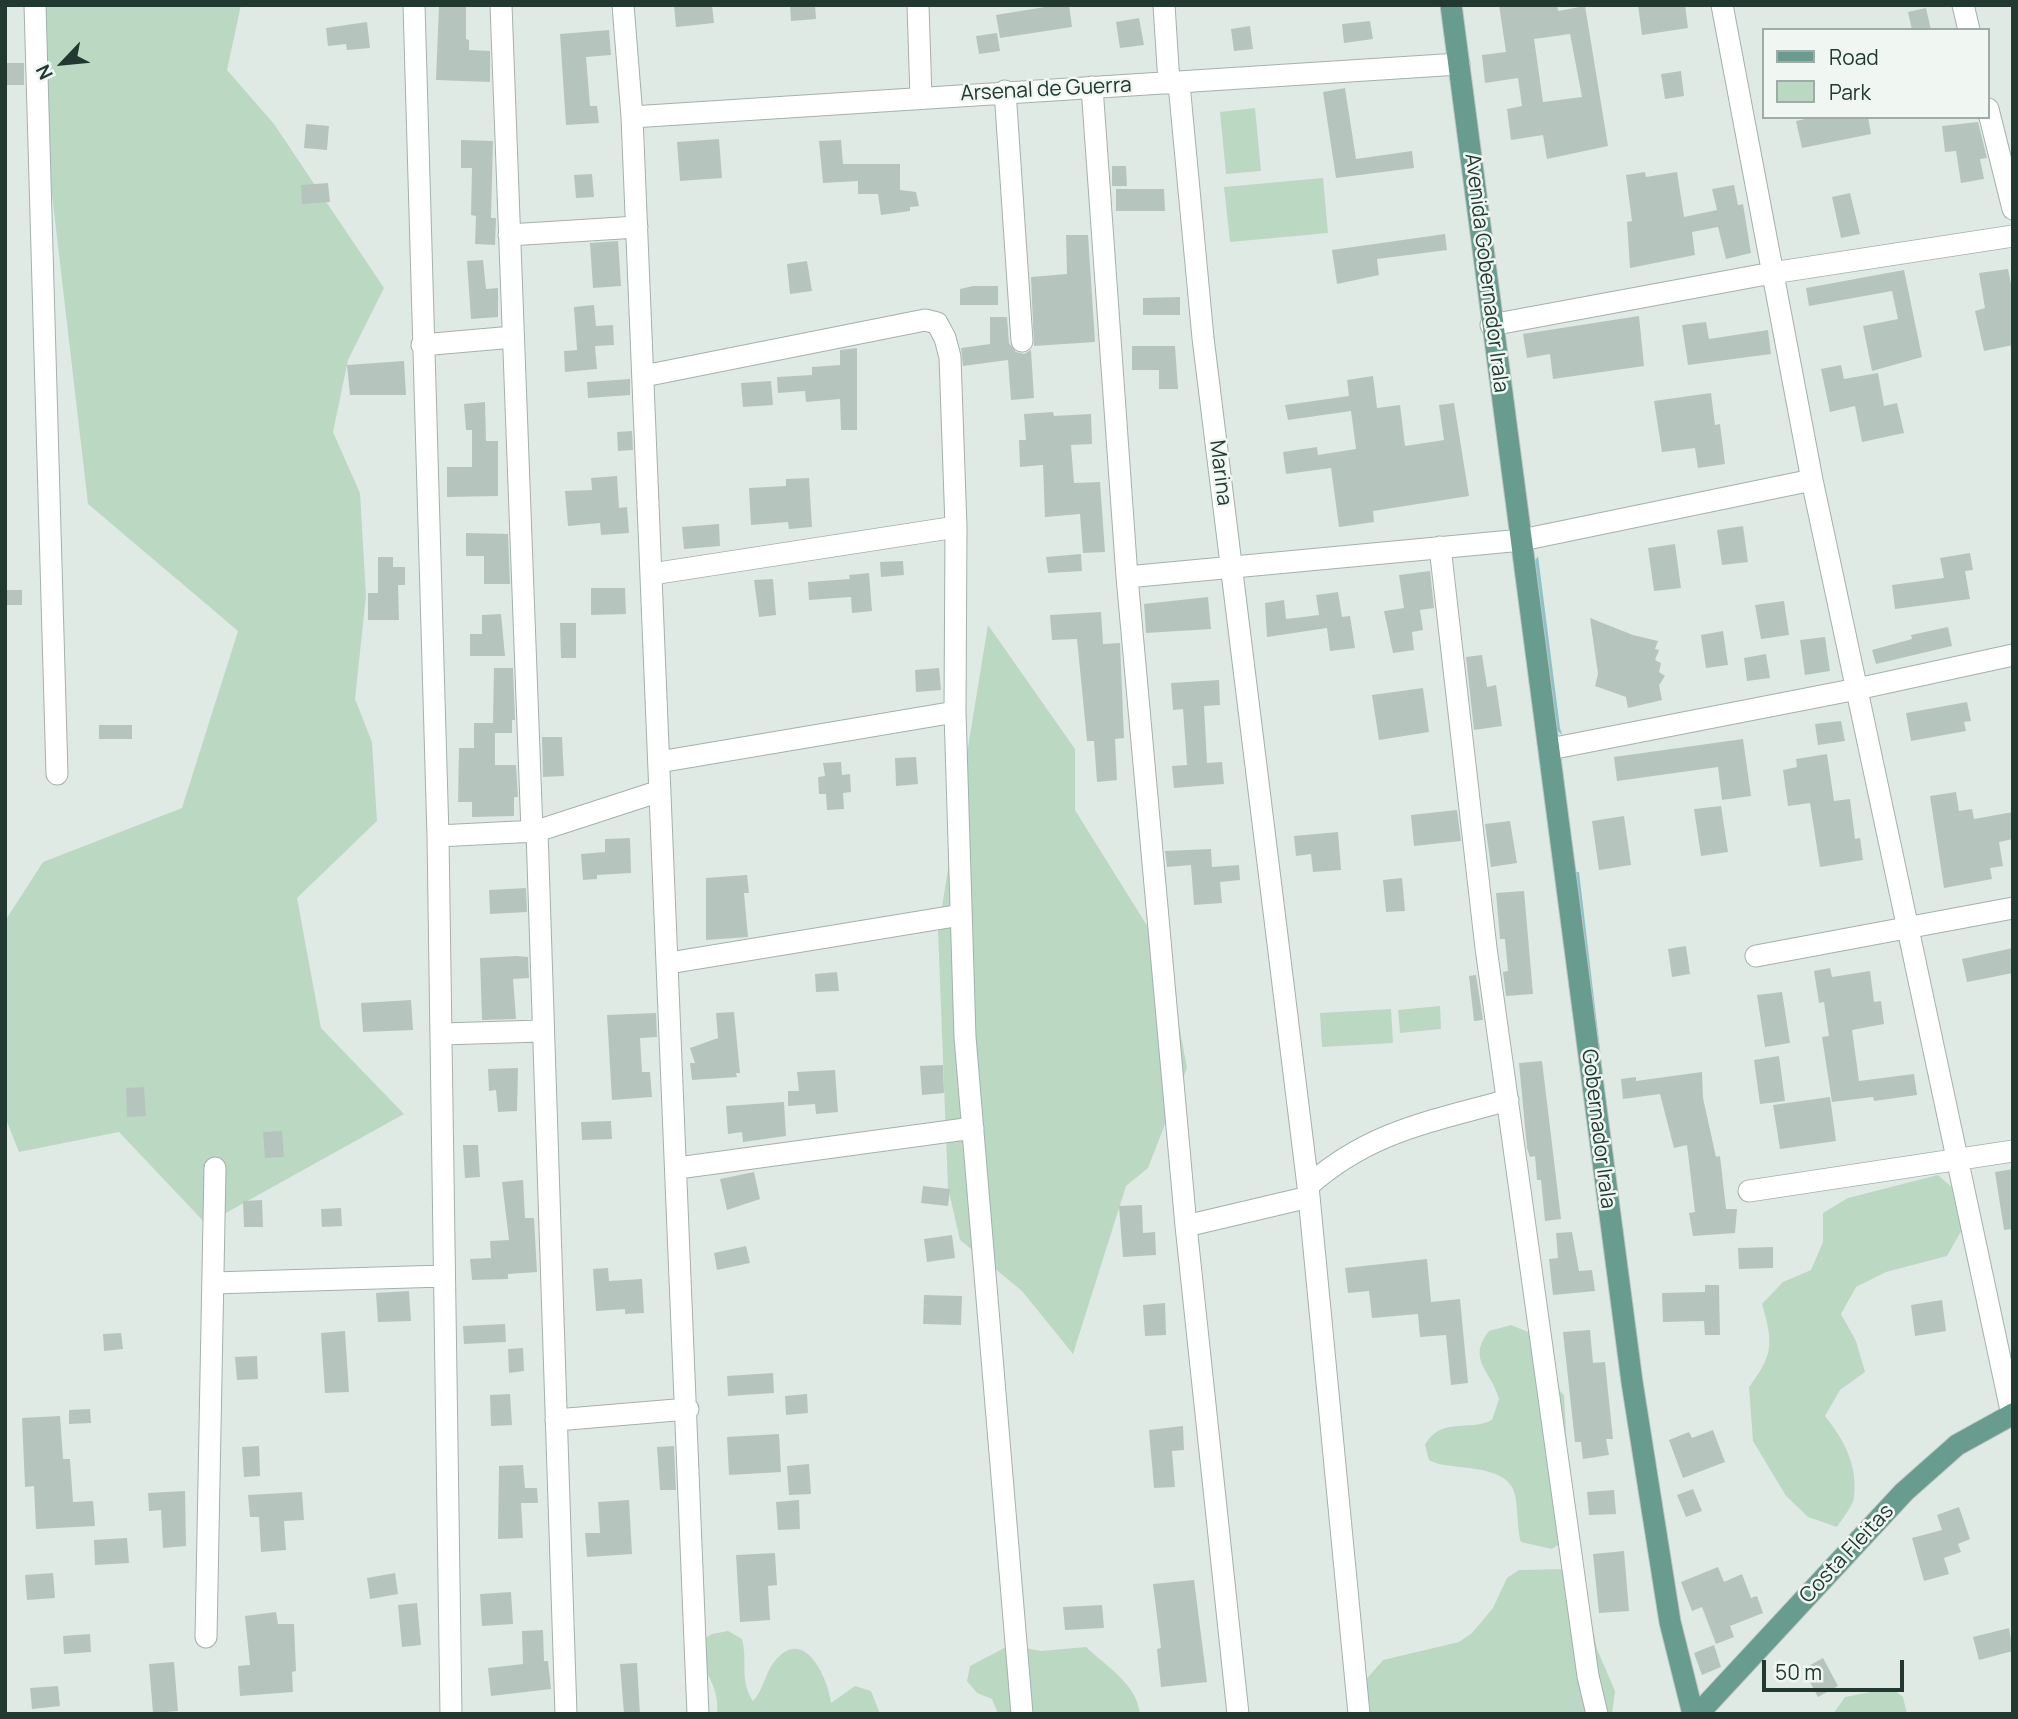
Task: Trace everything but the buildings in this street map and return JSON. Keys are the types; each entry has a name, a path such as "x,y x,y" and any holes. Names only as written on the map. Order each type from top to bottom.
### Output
{"main road":[{"name":"Avenida Gobernador Irala","path":"1451,5 1522,540"},
{"name":"Gobernador Irala","path":"1522,540 1632,1382 1670,1622 1693,1714"},
{"name":"Costa Fleitas","path":"1698,1714 1904,1492 1957,1445 2012,1415"}],"street":[{"path":"35,5 57,774"},
{"path":"414,5 438,836 451,1714"},
{"path":"501,5 535,831 566,1714"},
{"path":"623,5 637,227 688,1409 698,1714"},
{"path":"918,5 921,98"},
{"name":"Marina","path":"1164,5 1308,1192 1359,1714"},
{"path":"1722,5 1812,480 2012,1415"},
{"path":"1962,5 1968,28"},
{"name":"Arsenal de Guerra","path":"632,117 1459,64"},
{"path":"1092,87 1127,577 1186,1226 1238,1714"},
{"path":"1005,91 1023,341"},
{"path":"1990,117 2013,208"},
{"path":"509,235 637,227"},
{"path":"1492,325 1772,273 2013,236"},
{"path":"643,376 925,320 937,323 945,338 950,357 956,527 955,712 965,1037 1022,1714"},
{"path":"422,345 513,337"},
{"path":"1127,577 1522,540 1812,480"},
{"path":"652,575 956,527"},
{"path":"1440,547 1486,948 1588,1676 1597,1714"},
{"path":"1550,749 1857,689 2013,655"},
{"path":"659,762 955,712"},
{"path":"438,836 535,831 660,791"},
{"path":"1756,957 2013,908"},
{"path":"669,964 961,915"},
{"path":"442,1034 541,1031"},
{"path":"1186,1226 1308,1192 1336,1161 1362,1146 1407,1128 1508,1100"},
{"path":"678,1168 973,1128"},
{"path":"1749,1191 2013,1151"},
{"path":"206,1637 215,1168"},
{"path":"214,1283 443,1276"},
{"path":"556,1420 688,1409"}],"green space":[{"path":"46,5 241,5 227,70 274,124 384,288 348,360 333,432 360,493 366,596 355,699 372,742 377,821 297,898 321,1028 404,1114 206,1224 119,1132 19,1152 5,1117 5,921 43,862 182,808 238,631 88,504 48,160"},
{"path":"1255,108 1261,171 1226,174 1220,112"},
{"path":"1323,178 1328,233 1230,242 1224,187"},
{"path":"988,625 1075,749 1075,810 1166,956 1187,1068 1148,1168 1126,1186 1073,1354 1022,1291 960,1240 948,1188 938,931"},
{"path":"1440,1006 1441,1029 1400,1033 1398,1010"},
{"path":"1391,1009 1393,1043 1322,1047 1320,1013"},
{"path":"1938,1175 1962,1196 1963,1228 1947,1256 1886,1272 1856,1287 1841,1314 1856,1341 1865,1372 1840,1390 1825,1416 1844,1444 1854,1475 1853,1502 1837,1527 1808,1517 1786,1496 1753,1441 1749,1387 1763,1366 1769,1348 1762,1304 1783,1282 1811,1270 1823,1242 1823,1213 1848,1198"},
{"path":"1511,1325 1533,1334 1553,1384 1564,1395 1570,1500 1579,1531 1552,1549 1521,1542 1514,1492 1505,1479 1483,1470 1429,1460 1425,1445 1432,1436 1447,1428 1492,1420 1499,1399 1480,1358 1480,1350 1489,1331"},
{"path":"1567,1569 1582,1575 1597,1649 1615,1691 1612,1714 1367,1714 1363,1683 1383,1660 1459,1642 1472,1633 1493,1608 1507,1578 1519,1570"},
{"path":"728,1631 742,1639 746,1686 753,1701 774,1662 785,1652 795,1649 813,1659 820,1669 831,1703 855,1686 871,1691 880,1714 717,1714 715,1692 702,1661 699,1642 712,1634"},
{"path":"1010,1645 1041,1651 1086,1647 1127,1685 1138,1703 1140,1714 998,1714 992,1699 977,1693 967,1681 970,1666"},
{"path":"1891,1688 1903,1697 1907,1714 1833,1714 1845,1697"}],"water":[{"path":"1538,556 1562,735 1557,730 1535,561"},
{"path":"1576,872 1579,872 1607,1109"}]}
